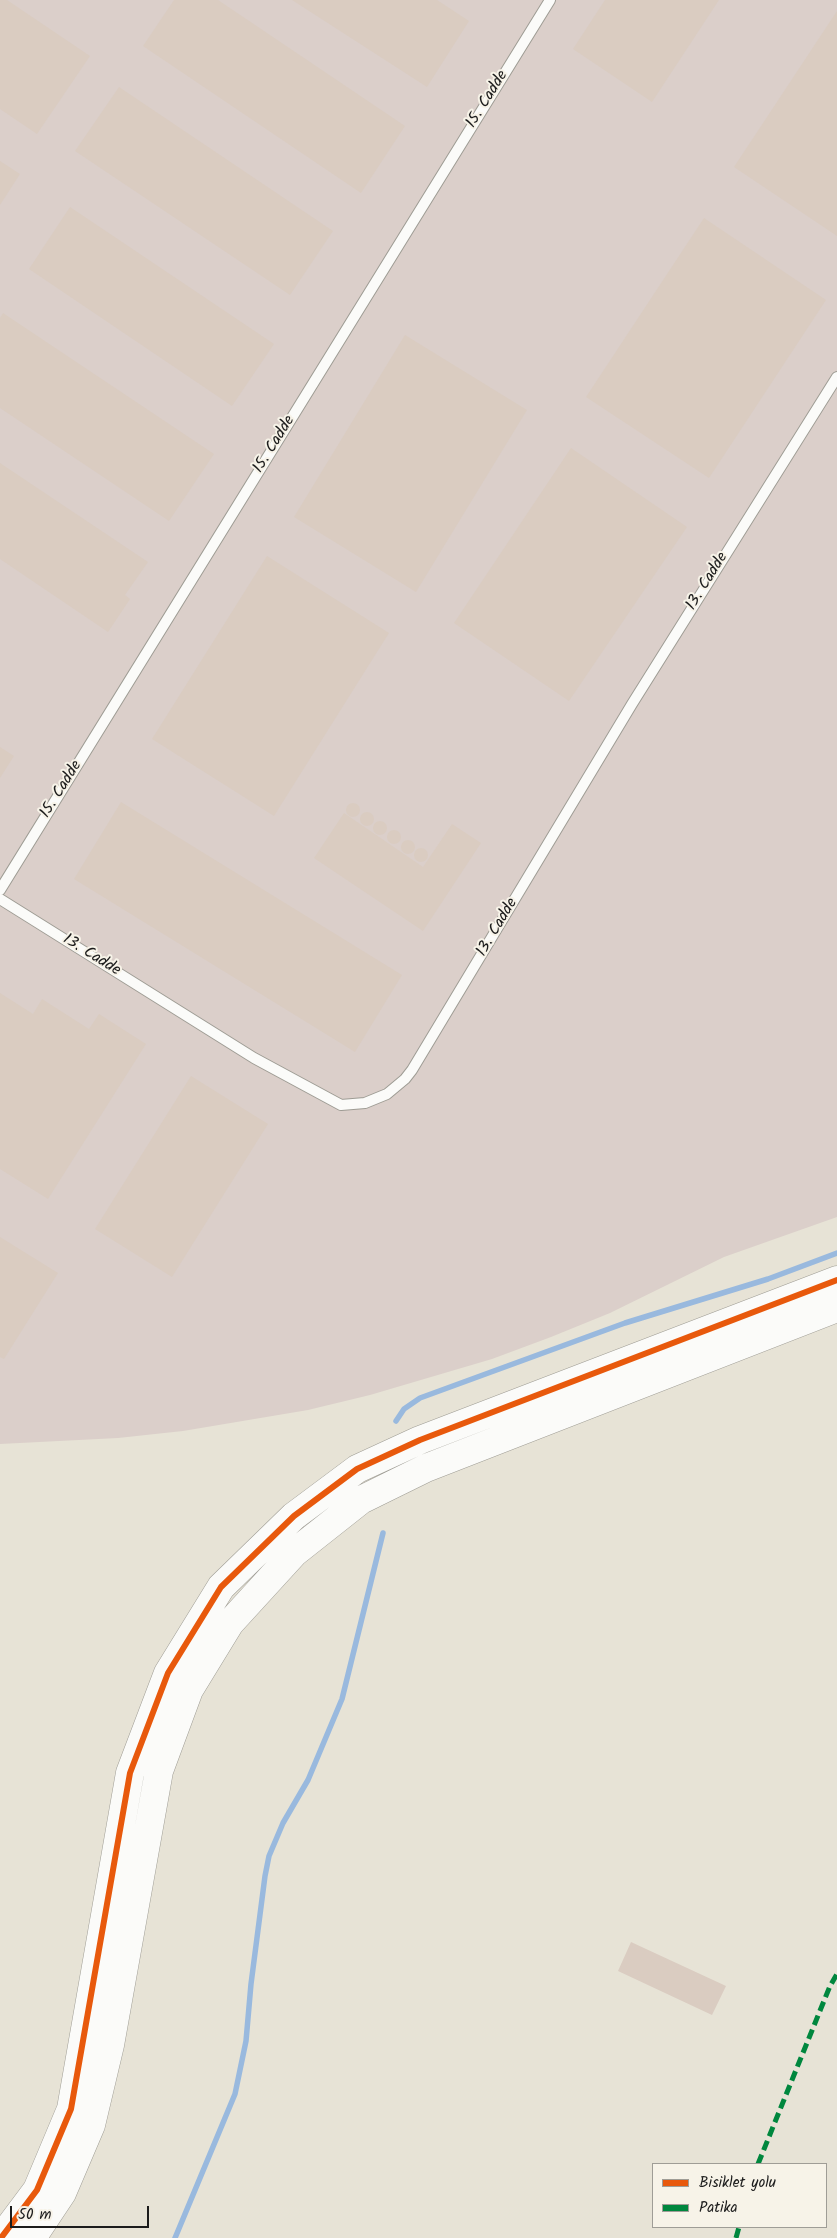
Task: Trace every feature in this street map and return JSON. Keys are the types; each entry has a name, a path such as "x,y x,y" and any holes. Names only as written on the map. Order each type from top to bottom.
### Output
{"street":[{"path":"1,2238 37,2190 71,2109 130,1773 168,1673 221,1587 294,1516 357,1469 420,1440 837,1280"},
{"path":"32,2238 62,2193 90,2125 110,2045 159,1771 189,1690 230,1623 294,1553 361,1500 426,1468 837,1308"}],"lane":[{"name":"15. Cadde","path":"0,890 550,0"},
{"name":"13. Cadde","path":"0,899 254,1058 341,1105 365,1103 387,1094 401,1083 412,1070 632,704 837,377"}],"shaded area":[{"path":"0,0 837,0 837,1217 724,1257 610,1313 551,1337 492,1359 370,1395 308,1410 183,1431 118,1438 0,1444"}],"building":[{"path":"0,0 7,0 90,56 37,134 0,109"},
{"path":"174,0 218,0 405,126 361,193 143,46"},
{"path":"292,0 437,0 469,21 427,87"},
{"path":"605,0 719,0 652,102 573,49"},
{"path":"837,11 837,236 734,167"},
{"path":"119,87 333,231 290,295 75,151"},
{"path":"0,161 20,174 0,205"},
{"path":"70,207 274,344 232,406 29,269"},
{"path":"704,218 826,300 709,478 586,397"},
{"path":"3,313 214,454 169,521 0,408 0,318"},
{"path":"405,335 527,410 416,592 294,517"},
{"path":"571,448 687,527 569,701 454,623"},
{"path":"0,463 148,562 125,595 130,599 108,632 0,559"},
{"path":"267,556 389,633 274,816 152,739"},
{"path":"0,747 14,756 0,778"},
{"path":"121,802 402,975 355,1052 74,879"},
{"path":"350,803 356,803 360,810 356,817 350,817 346,813 346,807"},
{"path":"364,812 370,812 374,819 370,826 364,826 360,822 360,816"},
{"path":"344,813 423,867 452,824 481,843 423,931 314,858"},
{"path":"377,821 383,821 387,828 383,835 377,835 373,831 373,825"},
{"path":"391,830 397,830 401,837 397,844 391,844 387,840 387,834"},
{"path":"405,840 411,840 415,847 411,854 405,854 401,850 401,844"},
{"path":"418,848 424,848 428,855 424,862 418,862 414,858 414,852"},
{"path":"0,993 33,1014 42,999 89,1029 99,1014 146,1044 48,1199 0,1169"},
{"path":"191,1076 268,1124 172,1277 95,1229"},
{"path":"0,1237 58,1273 4,1359 0,1357"},
{"path":"631,1942 726,1986 712,2015 618,1971"}],"waterway":[{"path":"396,1421 404,1409 420,1398 625,1323 768,1279 837,1253"},
{"path":"175,2238 235,2094 246,2041 251,1984 269,1856 283,1823 308,1780 342,1699 383,1533"}],"marked path":[{"path":"758,2163 830,1986 837,1974"},
{"path":"736,2238 739,2228"}],"cycle path":[{"path":"1,2238 37,2190 71,2109 130,1773 168,1673 221,1587 294,1516 357,1469 420,1440 837,1280"}]}
